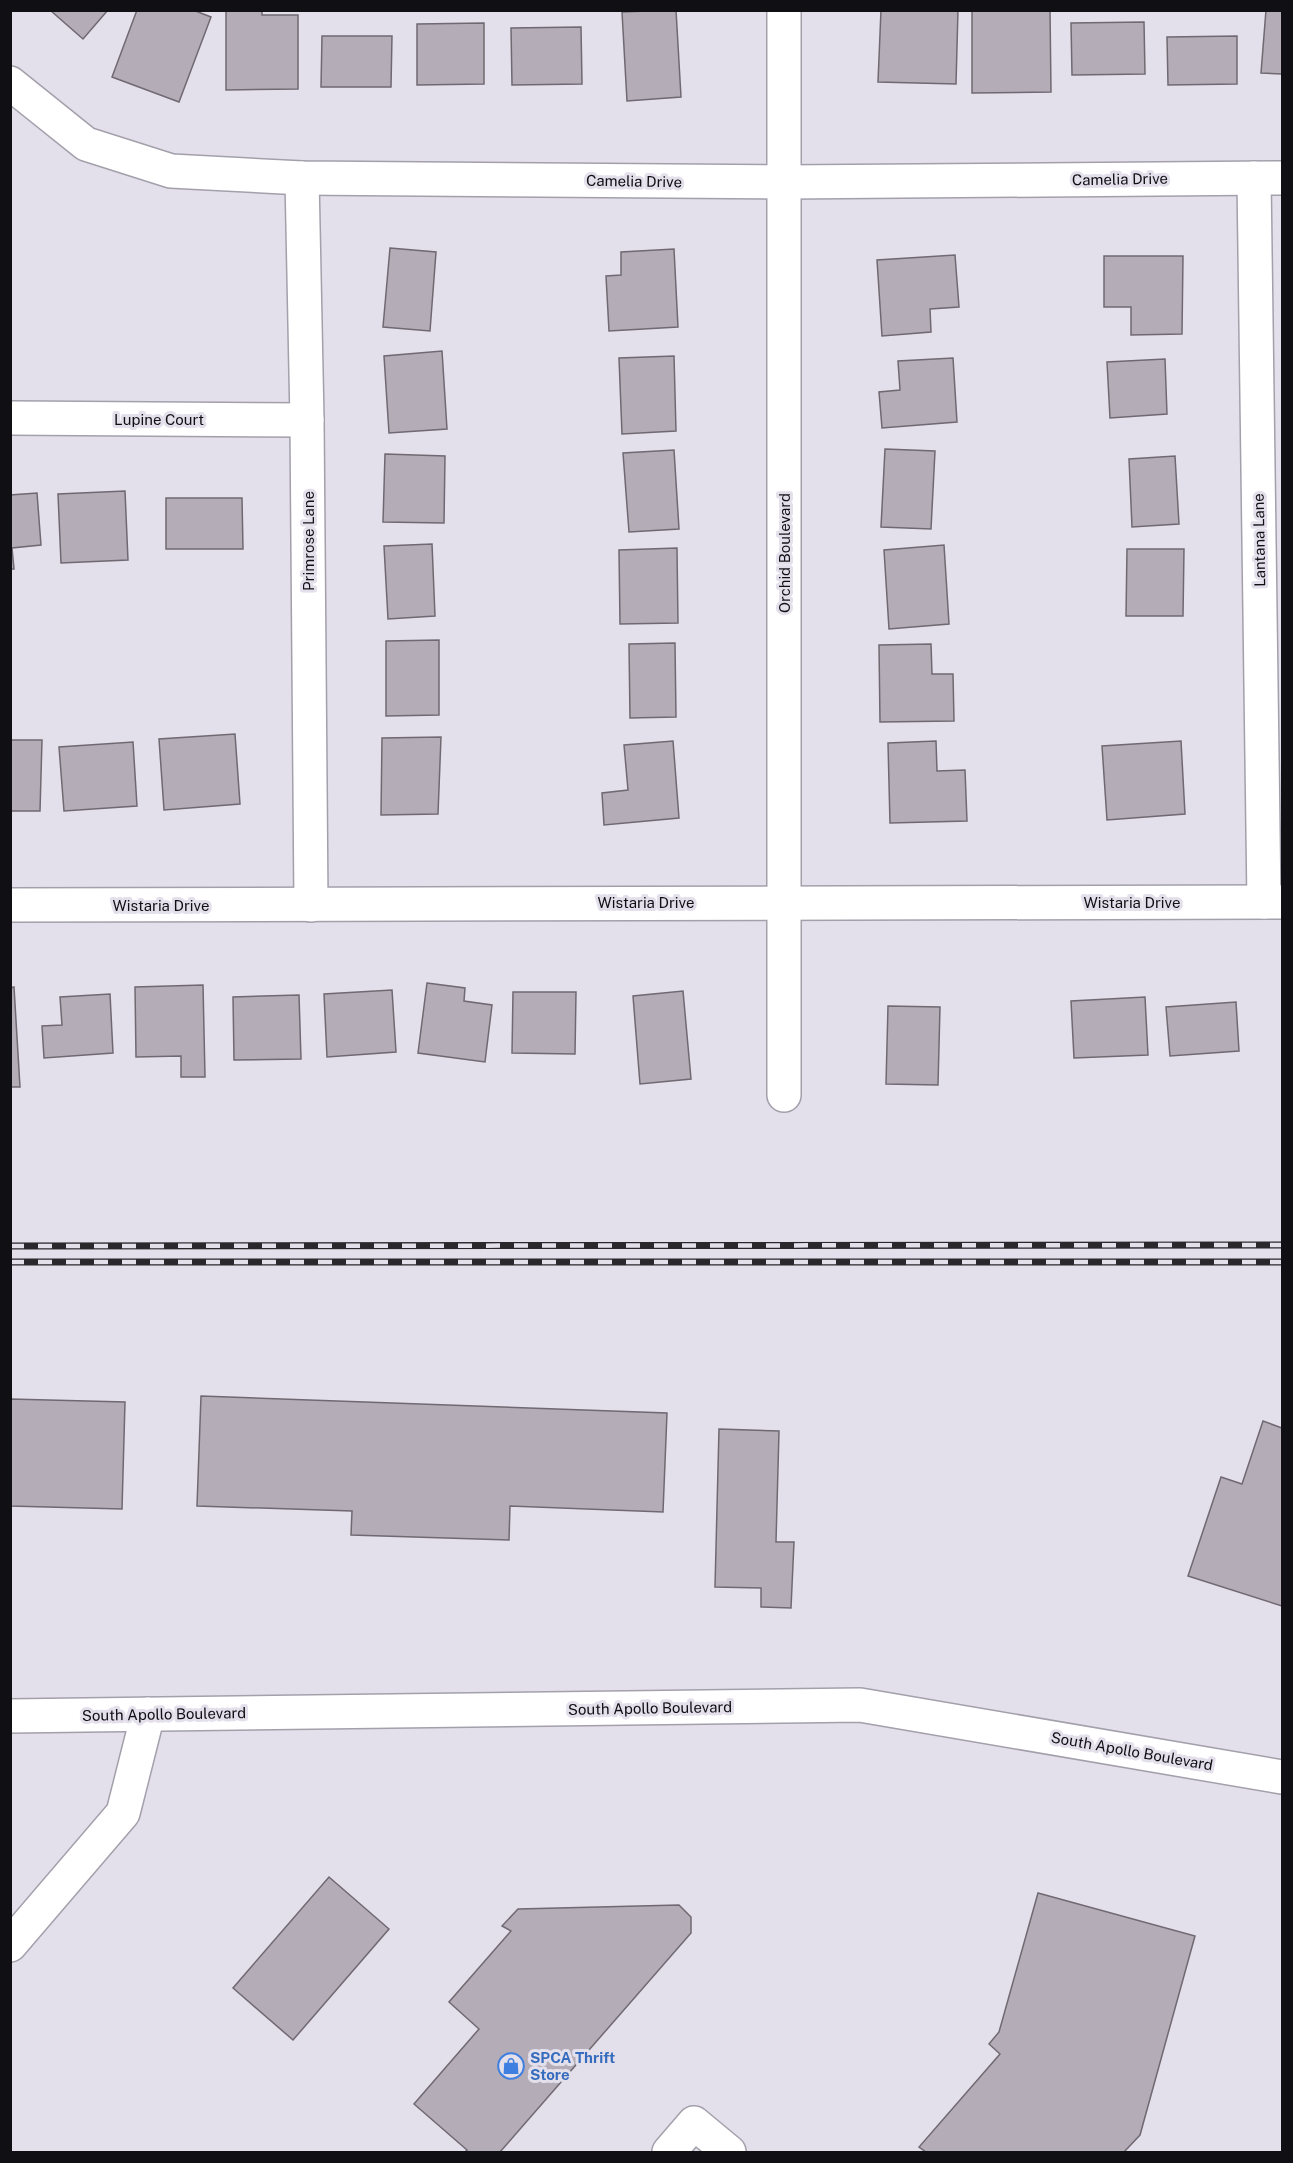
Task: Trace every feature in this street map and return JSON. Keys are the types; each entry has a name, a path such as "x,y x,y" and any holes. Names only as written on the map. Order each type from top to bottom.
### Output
{"street":[{"name":"Orchid Boulevard","path":"784,10 784,1095"},
{"name":"Camelia Drive","path":"10,83 86,144 171,171 302,178 785,182 1268,178"},
{"name":"Primrose Lane","path":"302,178 307,420 311,905"},
{"name":"Lantana Lane","path":"1268,178 1274,902"},
{"name":"Lupine Court","path":"10,418 307,420"},
{"name":"Wistaria Drive","path":"10,905 1274,902"},
{"name":"South Apollo Boulevard","path":"10,1716 860,1705 1282,1777"},
{"path":"10,1945 123,1813 148,1714"},
{"path":"669,2152 694,2123 729,2152"}],"building":[{"path":"50,10 108,10 83,39"},
{"path":"137,10 193,10 211,17 179,102 112,77"},
{"path":"226,10 262,10 262,15 298,15 298,89 226,90"},
{"path":"676,10 681,97 627,101 622,12"},
{"path":"881,10 958,10 956,84 878,82"},
{"path":"972,10 1050,10 1051,92 972,93"},
{"path":"1266,10 1282,10 1282,74 1261,73"},
{"path":"1144,22 1145,74 1072,75 1071,23"},
{"path":"484,23 484,84 417,85 417,24"},
{"path":"581,27 582,84 512,85 511,28"},
{"path":"322,36 392,36 391,87 321,87"},
{"path":"1237,36 1237,84 1168,85 1167,37"},
{"path":"390,248 436,252 430,331 383,327"},
{"path":"674,249 678,327 609,331 606,276 621,275 621,252"},
{"path":"955,255 959,307 930,309 931,332 882,336 877,260"},
{"path":"1104,256 1183,256 1182,334 1131,335 1131,307 1104,307"},
{"path":"442,351 447,429 389,433 384,356"},
{"path":"674,356 676,431 622,434 619,358"},
{"path":"953,358 957,422 882,428 879,392 900,390 898,361"},
{"path":"1165,359 1167,414 1110,418 1107,362"},
{"path":"885,449 935,451 931,529 881,527"},
{"path":"674,450 679,529 629,532 623,453"},
{"path":"385,454 445,456 444,523 383,522"},
{"path":"1175,456 1179,524 1132,527 1129,459"},
{"path":"125,491 128,560 61,563 58,494"},
{"path":"37,493 41,545 12,548 14,569 10,569 10,495"},
{"path":"166,498 242,498 243,549 166,549"},
{"path":"432,544 435,616 388,619 384,546"},
{"path":"944,545 949,624 889,629 884,550"},
{"path":"677,548 678,623 620,624 619,550"},
{"path":"1127,549 1184,549 1183,616 1126,616"},
{"path":"439,640 439,715 386,716 386,641"},
{"path":"675,643 676,717 630,718 629,644"},
{"path":"931,644 932,674 953,674 954,721 880,722 879,645"},
{"path":"235,734 240,804 164,810 159,739"},
{"path":"441,737 438,814 381,815 382,738"},
{"path":"10,740 42,740 40,811 10,811"},
{"path":"673,741 679,818 604,825 602,793 628,790 624,745"},
{"path":"936,741 937,771 965,770 967,821 890,823 888,743"},
{"path":"1181,741 1185,814 1107,820 1102,746"},
{"path":"133,742 137,806 64,811 59,747"},
{"path":"427,983 465,988 464,1001 492,1005 485,1062 418,1053"},
{"path":"203,985 205,1077 181,1077 181,1056 136,1057 135,987"},
{"path":"14,987 20,1087 10,1087 10,988"},
{"path":"392,990 396,1052 327,1057 324,994"},
{"path":"683,991 691,1079 640,1084 633,996"},
{"path":"513,992 576,992 575,1054 512,1053"},
{"path":"110,994 113,1053 44,1058 42,1026 62,1025 60,997"},
{"path":"299,995 301,1059 234,1060 233,997"},
{"path":"1145,997 1148,1055 1074,1058 1071,1001"},
{"path":"1236,1002 1239,1051 1170,1056 1166,1007"},
{"path":"888,1006 940,1007 938,1085 886,1084"},
{"path":"201,1396 667,1413 663,1512 510,1506 509,1540 351,1535 352,1511 197,1506"},
{"path":"10,1399 125,1402 122,1509 10,1506"},
{"path":"1263,1421 1282,1428 1282,1606 1188,1576 1221,1477 1242,1484"},
{"path":"719,1429 779,1431 776,1542 794,1542 791,1608 761,1607 761,1588 715,1587"},
{"path":"329,1877 389,1929 293,2040 233,1988"},
{"path":"1038,1893 1195,1936 1140,2135 1124,2152 926,2152 919,2147 1000,2054 989,2044 999,2032"},
{"name":"SPCA Thrift Store","path":"679,1905 691,1917 691,1933 500,2152 465,2152 467,2150 414,2104 479,2029 449,2002 511,1931 502,1926 518,1909"}],"railway":[{"path":"10,1246 1282,1245"},
{"path":"10,1262 1282,1262"}],"place":[{"name":"SPCA Thrift Store","path":"511,2066"}]}
